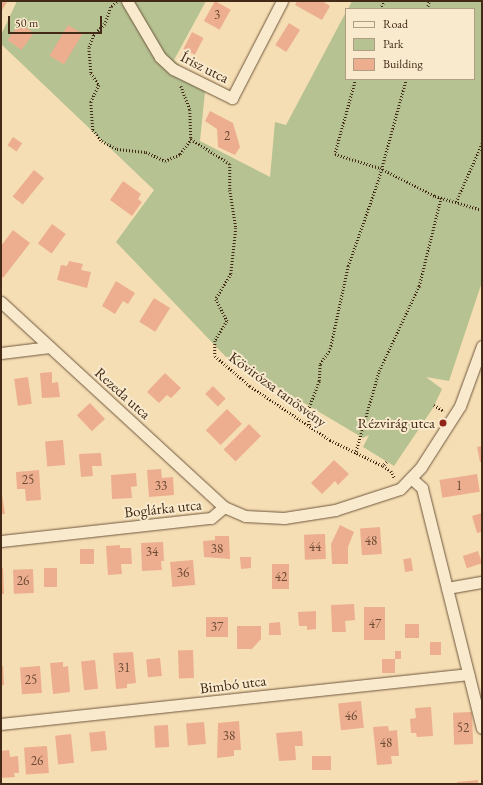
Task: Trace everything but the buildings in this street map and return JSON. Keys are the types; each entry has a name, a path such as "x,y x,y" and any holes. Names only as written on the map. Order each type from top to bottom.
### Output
{"street":[{"name":"Írisz utca","path":"127,1 160,57 173,70 232,98 282,1"},
{"name":"Rezeda utca","path":"1,302 224,507"},
{"name":"Boglárka utca","path":"1,541 211,518 224,507 245,516 284,518 334,510 400,489 421,467 460,406 482,346"},
{"path":"1,353 50,347"},
{"path":"411,478 422,488 482,728"},
{"path":"447,588 482,582"},
{"name":"Bimbó utca","path":"1,724 468,674"}],"path":[{"path":"118,1 111,7 105,24 94,35 89,48 91,73 99,85 91,102 93,130 102,141 117,149 146,152 165,161 180,154 191,139 190,110 173,70"},
{"path":"356,80 335,154 380,168 441,197 482,210"},
{"path":"310,425 308,410 319,381 320,364 330,350 348,266 380,168 406,80"},
{"name":"Kövirózsa tanösvény","path":"191,139 230,164 230,190 236,228 231,274 216,299 227,320 215,341 215,356 250,386 355,454 383,466"},
{"path":"456,202 482,143"},
{"path":"355,454 379,371 419,286 441,197"},
{"path":"387,462 383,466 392,471 400,489"}],"green space":[{"path":"17,1 206,1 174,60 205,92 200,141 270,177 275,122 286,125 345,14 345,80 475,80 475,8 348,8 352,1 482,1 482,282 449,381 426,377 442,389 433,408 394,466 363,447 369,435 363,438 225,356 116,242 154,190 1,44 1,35"}],"place":[{"name":"Rézvirág utca","path":"443,423"}]}
